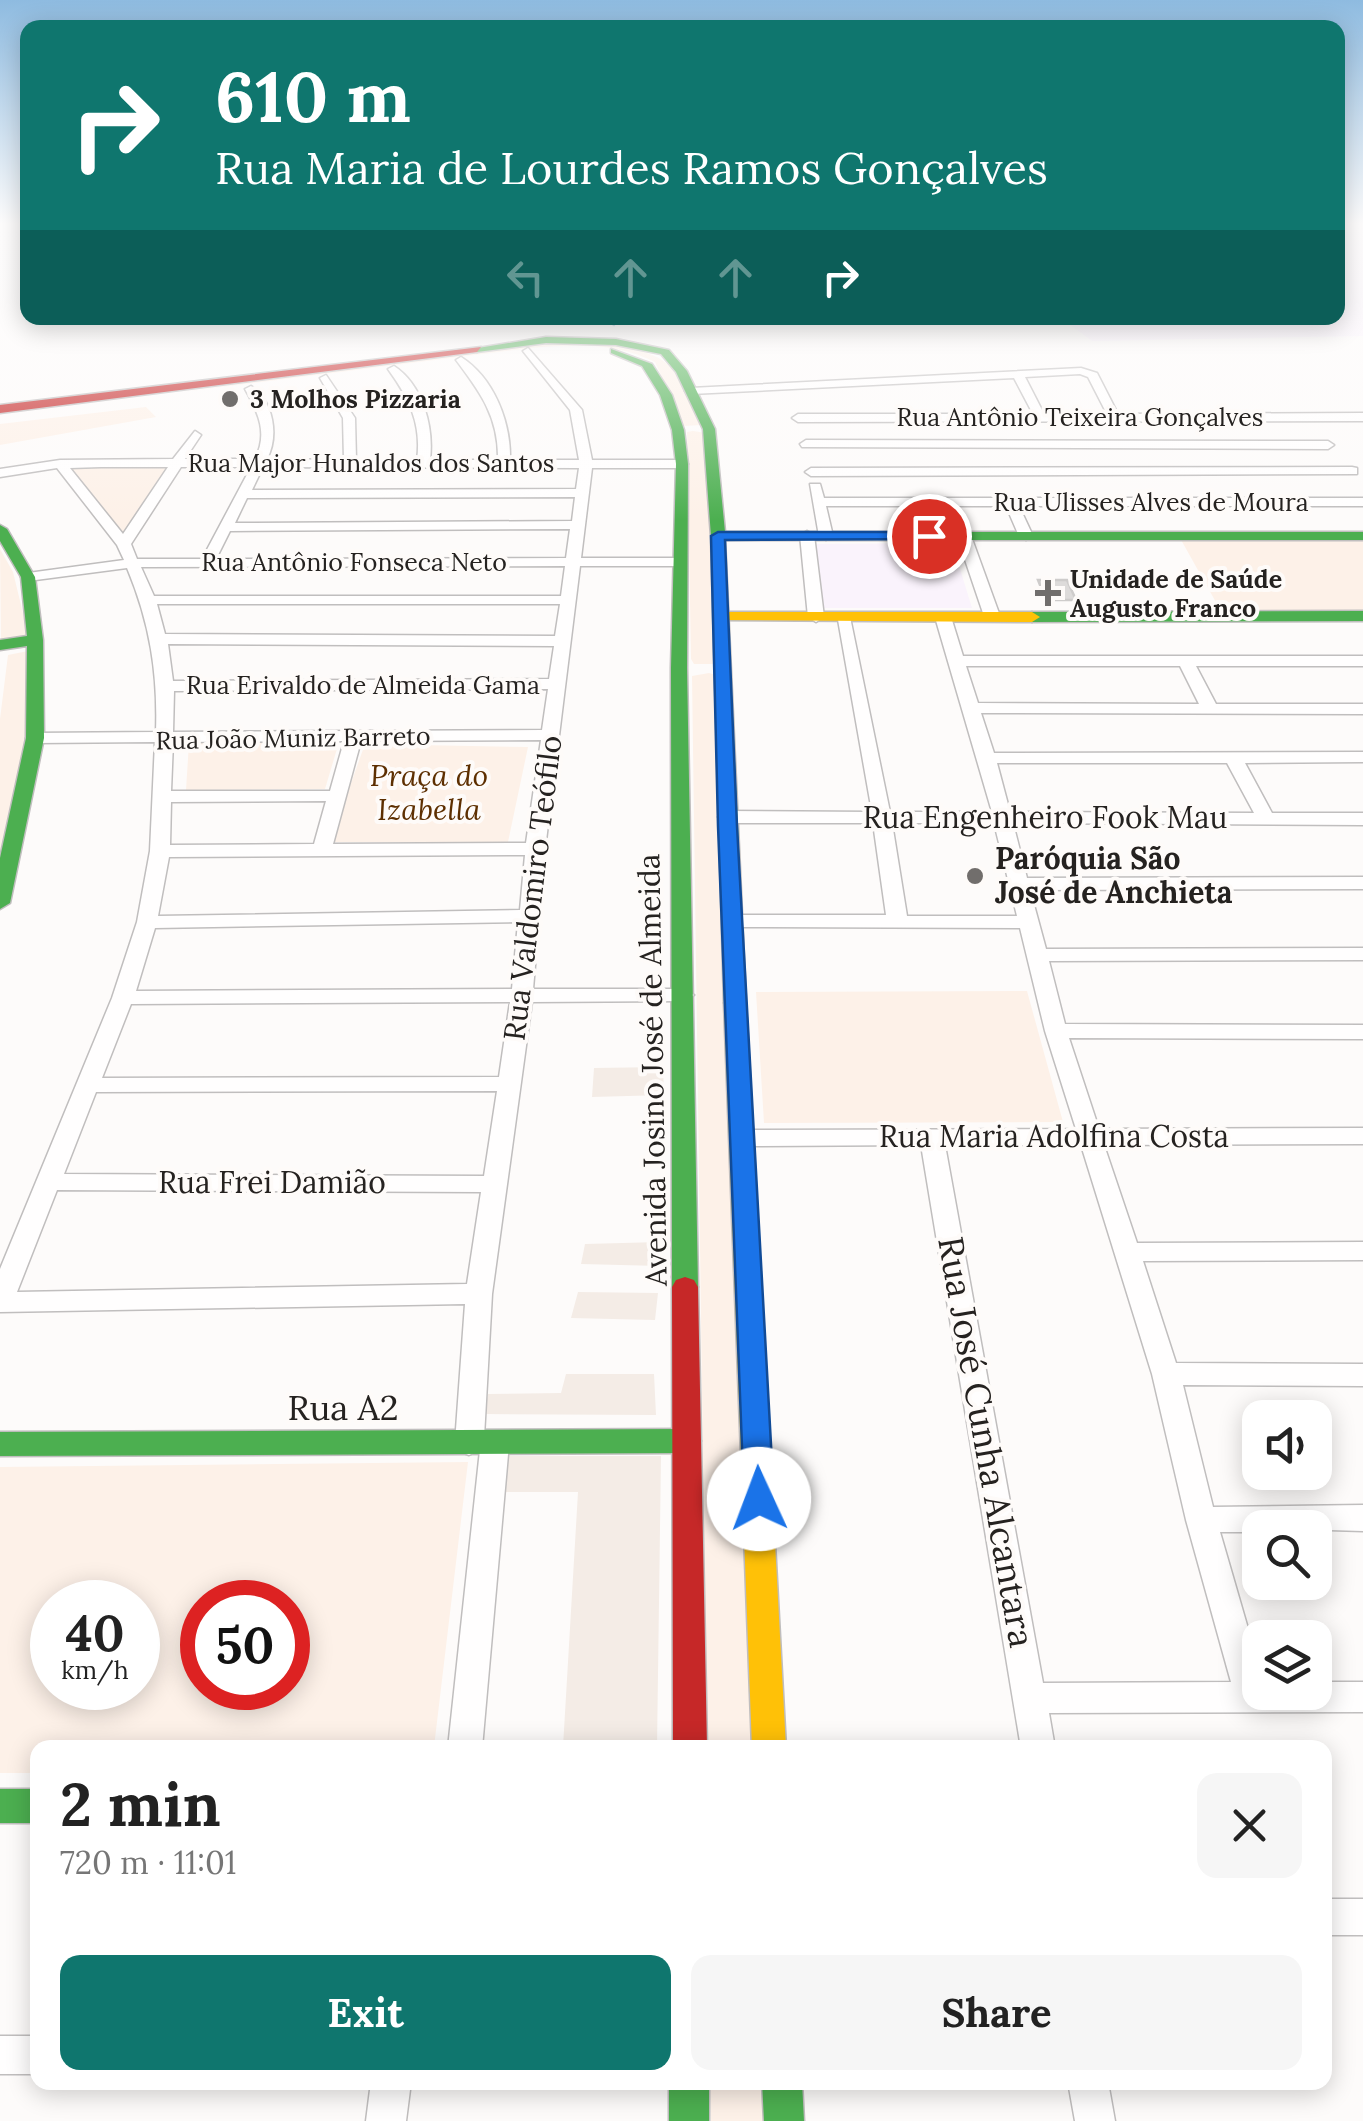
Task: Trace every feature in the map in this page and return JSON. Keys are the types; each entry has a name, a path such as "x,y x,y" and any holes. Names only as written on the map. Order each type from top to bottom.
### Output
{"main road":[{"path":"0,420 611,325"},
{"path":"630,325 665,352 709,428 718,536 769,1740"},
{"path":"248,384 461,360 554,336 665,352"},
{"name":"Avenida Josino José de Almeida","path":"554,336 581,348 621,352 646,364 666,395 678,430 682,464 679,668 690,1740"},
{"path":"0,409 70,408"},
{"path":"678,430 709,428"},
{"path":"0,530 28,577 34,640 35,738 0,903"},
{"path":"718,536 1363,536"},
{"path":"721,617 1363,616"},
{"path":"0,645 34,640"},
{"path":"679,668 722,668"},
{"name":"Rua A2","path":"0,1444 687,1441"},
{"path":"0,1806 30,1806"},
{"path":"689,2121 690,2090"},
{"path":"782,2090 784,2121"}],"street":[{"name":"Rua Valdomiro Teófilo","path":"465,1740 482,1443 479,1294 522,996 535,848 560,684 562,641 586,462 576,410 554,336"},
{"path":"461,360 499,412 506,438 504,463"},
{"path":"394,369 413,394 423,416 427,442 423,463"},
{"path":"691,392 1081,371 1092,375 1114,417"},
{"path":"1017,373 1040,417"},
{"path":"326,378 349,418 350,463"},
{"path":"948,378 954,391"},
{"path":"882,381 895,418"},
{"path":"208,561 270,442 268,425 248,384"},
{"path":"778,387 798,418 818,502 816,617"},
{"path":"959,404 964,418"},
{"path":"1134,417 1153,444"},
{"path":"1304,417 1363,484"},
{"name":"Rua Antônio Teixeira Gonçalves","path":"798,418 1363,417"},
{"path":"129,554 196,434"},
{"path":"806,444 1328,445"},
{"path":"984,444 998,472"},
{"path":"60,464 129,554 159,639 166,686 160,852 146,922 122,998 0,1301 479,1294"},
{"name":"Rua Major Hunaldos dos Santos","path":"0,474 60,464 682,464"},
{"path":"811,472 1352,472"},
{"path":"1170,472 1189,501"},
{"path":"244,494 582,493"},
{"name":"Rua Ulisses Alves de Moura","path":"818,502 1363,502"},
{"path":"1010,502 1026,536"},
{"path":"226,527 579,526"},
{"path":"964,536 992,616"},
{"name":"Rua Antônio Fonseca Neto","path":"28,577 129,554 208,561 680,562"},
{"path":"148,600 568,600"},
{"path":"943,616 987,758 1056,1031 1166,1374 1201,1520 1242,1664"},
{"path":"842,617 898,920"},
{"path":"159,639 562,641"},
{"path":"958,661 1363,661"},
{"path":"1186,661 1210,708"},
{"name":"Rua Erivaldo de Almeida Gama","path":"166,686 560,684"},
{"path":"971,708 1363,709"},
{"name":"Rua João Muniz Barreto","path":"35,738 552,736"},
{"path":"322,849 354,737"},
{"path":"1234,757 1266,819"},
{"path":"987,758 1363,757"},
{"path":"161,797 335,796"},
{"name":"Rua Engenheiro Fook Mau","path":"727,818 1363,819"},
{"path":"160,852 535,848"},
{"path":"1018,884 1363,883"},
{"path":"146,922 530,916"},
{"path":"733,921 1026,922"},
{"path":"1035,954 1363,954"},
{"path":"122,998 683,995"},
{"path":"1056,1031 1363,1032"},
{"path":"90,1085 508,1084"},
{"name":"Rua Maria Adolfina Costa","path":"744,1138 1363,1136"},
{"name":"Rua José Cunha Alcantara","path":"932,1137 1037,1740"},
{"name":"Rua Frei Damião","path":"50,1182 493,1184"},
{"path":"1127,1252 1363,1251"},
{"path":"1166,1374 1363,1375"},
{"path":"1201,1520 1363,1518"},
{"path":"1031,1698 1242,1696"},
{"path":"1332,1697 1363,1697"},
{"path":"1332,1917 1363,1916"},
{"path":"0,2056 30,2055"},
{"path":"386,2121 389,2090"},
{"path":"1089,2090 1095,2121"}],"shaded area":[{"path":"1363,322 1363,336 1092,341 1070,325"},
{"path":"952,543 972,608 824,608 814,544"},
{"path":"663,1067 664,1095 592,1097 594,1068"},
{"path":"660,1242 660,1266 581,1264 585,1244"},
{"path":"578,1292 658,1293 655,1320 571,1318"},
{"path":"566,1374 654,1374 656,1415 484,1414 488,1394 561,1393"},
{"path":"507,1456 661,1456 657,1740 563,1740 578,1492 504,1492"}],"green space":[{"path":"609,343 649,354 670,366 701,425 684,426 655,362 625,351 594,346 530,348 182,392 529,344"},
{"path":"146,407 156,417 0,445 0,424"},
{"path":"687,432 706,433 714,664 694,664 691,659"},
{"path":"68,465 171,465 122,535"},
{"path":"1180,538 1363,539 1363,612 1222,613"},
{"path":"0,549 13,572 29,638 1,642"},
{"path":"28,651 30,730 0,859 0,719 8,655"},
{"path":"692,676 719,676 757,1740 707,1740"},
{"path":"339,742 325,789 186,790 189,743"},
{"name":"Praça do Izabella","path":"365,744 528,747 508,842 330,842"},
{"path":"1027,991 1063,1122 764,1123 756,992"},
{"path":"468,1462 435,1740 30,1740 30,1773 0,1773 0,1467"},
{"path":"710,2090 772,2090 773,2121 711,2121"}],"building":[{"path":"1038,580 1067,580 1076,600 1046,600"}],"traffic: fast":[{"path":"477,349 546,340 616,342 665,352 681,371 709,429 718,536 735,1003"},
{"path":"615,351 646,364 666,395 678,430 682,464 679,668 685,1287"},
{"path":"0,529 28,577 35,640 35,738 0,903"},
{"path":"718,536 1363,536"},
{"path":"1032,617 1363,616"},
{"path":"0,645 35,640"},
{"path":"0,1444 687,1441"},
{"path":"0,1806 30,1806"},
{"path":"689,2090 689,2121"},
{"path":"782,2090 784,2121"}],"traffic: slow":[{"path":"721,617 1032,617"},
{"path":"735,1003 769,1740"}],"traffic: jam":[{"path":"0,409 477,349"},
{"path":"685,1287 690,1740"}],"place":[{"name":"3 Molhos Pizzaria","path":"230,399"},
{"name":"Unidade de Saúde Augusto Franco","path":"1048,593"},
{"name":"Paróquia São José de Anchieta","path":"975,876"}],"route":[{"path":"759,1499 727,826 718,536 929,536"}]}
